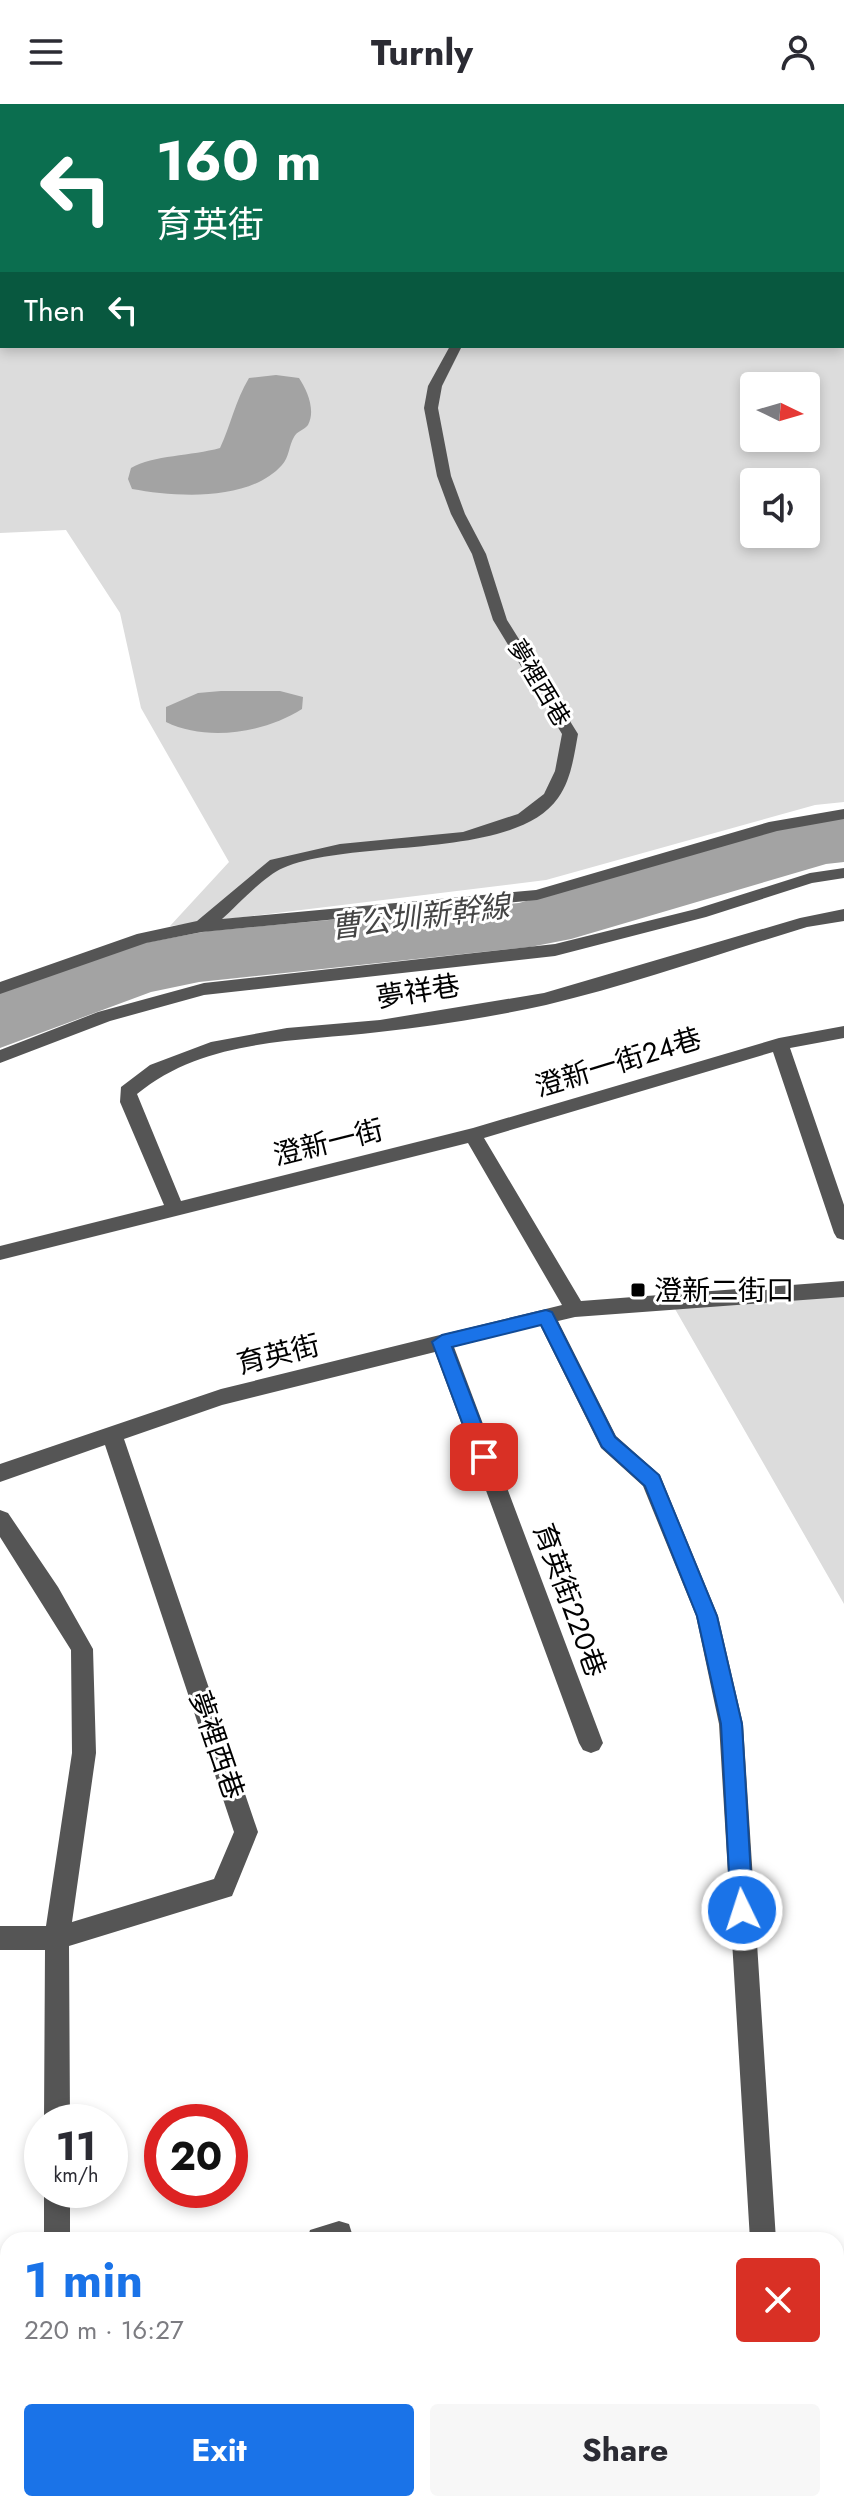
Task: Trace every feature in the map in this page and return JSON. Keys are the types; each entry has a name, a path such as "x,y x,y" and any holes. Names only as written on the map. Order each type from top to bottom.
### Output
{"street":[{"name":"夢裡西巷","path":"202,926 276,864 340,849 465,837 524,818 551,797 563,771 570,734 500,620 479,554 458,514 436,448 431,408 435,386 455,348"},
{"path":"0,988 143,938 202,926 537,895 775,826 844,814"},
{"path":"0,1057 104,1016 204,989 555,950 700,913 810,878 844,873"},
{"name":"夢祥巷","path":"175,1209 129,1102 128,1092 156,1069 226,1045 287,1034 380,1026 545,999 806,922 844,915"},
{"name":"澄新一街24巷","path":"473,1135 779,1044 844,1032"},
{"path":"779,1044 844,1233"},
{"path":"473,1135 575,1309"},
{"name":"澄新一街","path":"0,1253 473,1135"},
{"name":"育英街","path":"0,1473 221,1397 575,1309 844,1289"},
{"path":"546,1317 608,1442 652,1481 707,1616 731,1724 763,2232"},
{"name":"育英街220巷","path":"442,1342 591,1743"},
{"name":"夢裡西巷","path":"0,1938 57,1938 223,1888 246,1832 112,1435"},
{"path":"0,1519 82,1649 84,1753 57,1938 57,2104"},
{"path":"57,2208 57,2232"}],"shaded area":[{"path":"0,348 844,348 844,802 815,805 546,880 170,926 229,862 141,708 120,613 66,530 0,533"},
{"path":"844,1289 844,1604 671,1302"}],"water":[{"path":"276,375 299,378 311,413 308,425 294,437 284,462 268,477 232,491 211,494 169,494 132,489 128,479 131,468 161,458 220,448 249,378"},
{"path":"280,691 303,697 302,709 270,724 235,732 199,732 166,722 166,707 198,693"},
{"name":"曹公圳新幹線","path":"844,816 844,862 826,864 571,939 530,947 199,982 151,992 0,1048 0,993 138,944 208,931 519,903 809,820"}],"place":[{"name":"澄新二街口","path":"638,1290"}],"route":[{"path":"484,1457 442,1342 546,1317 608,1442 652,1481 707,1616 731,1724 742,1910"}]}
